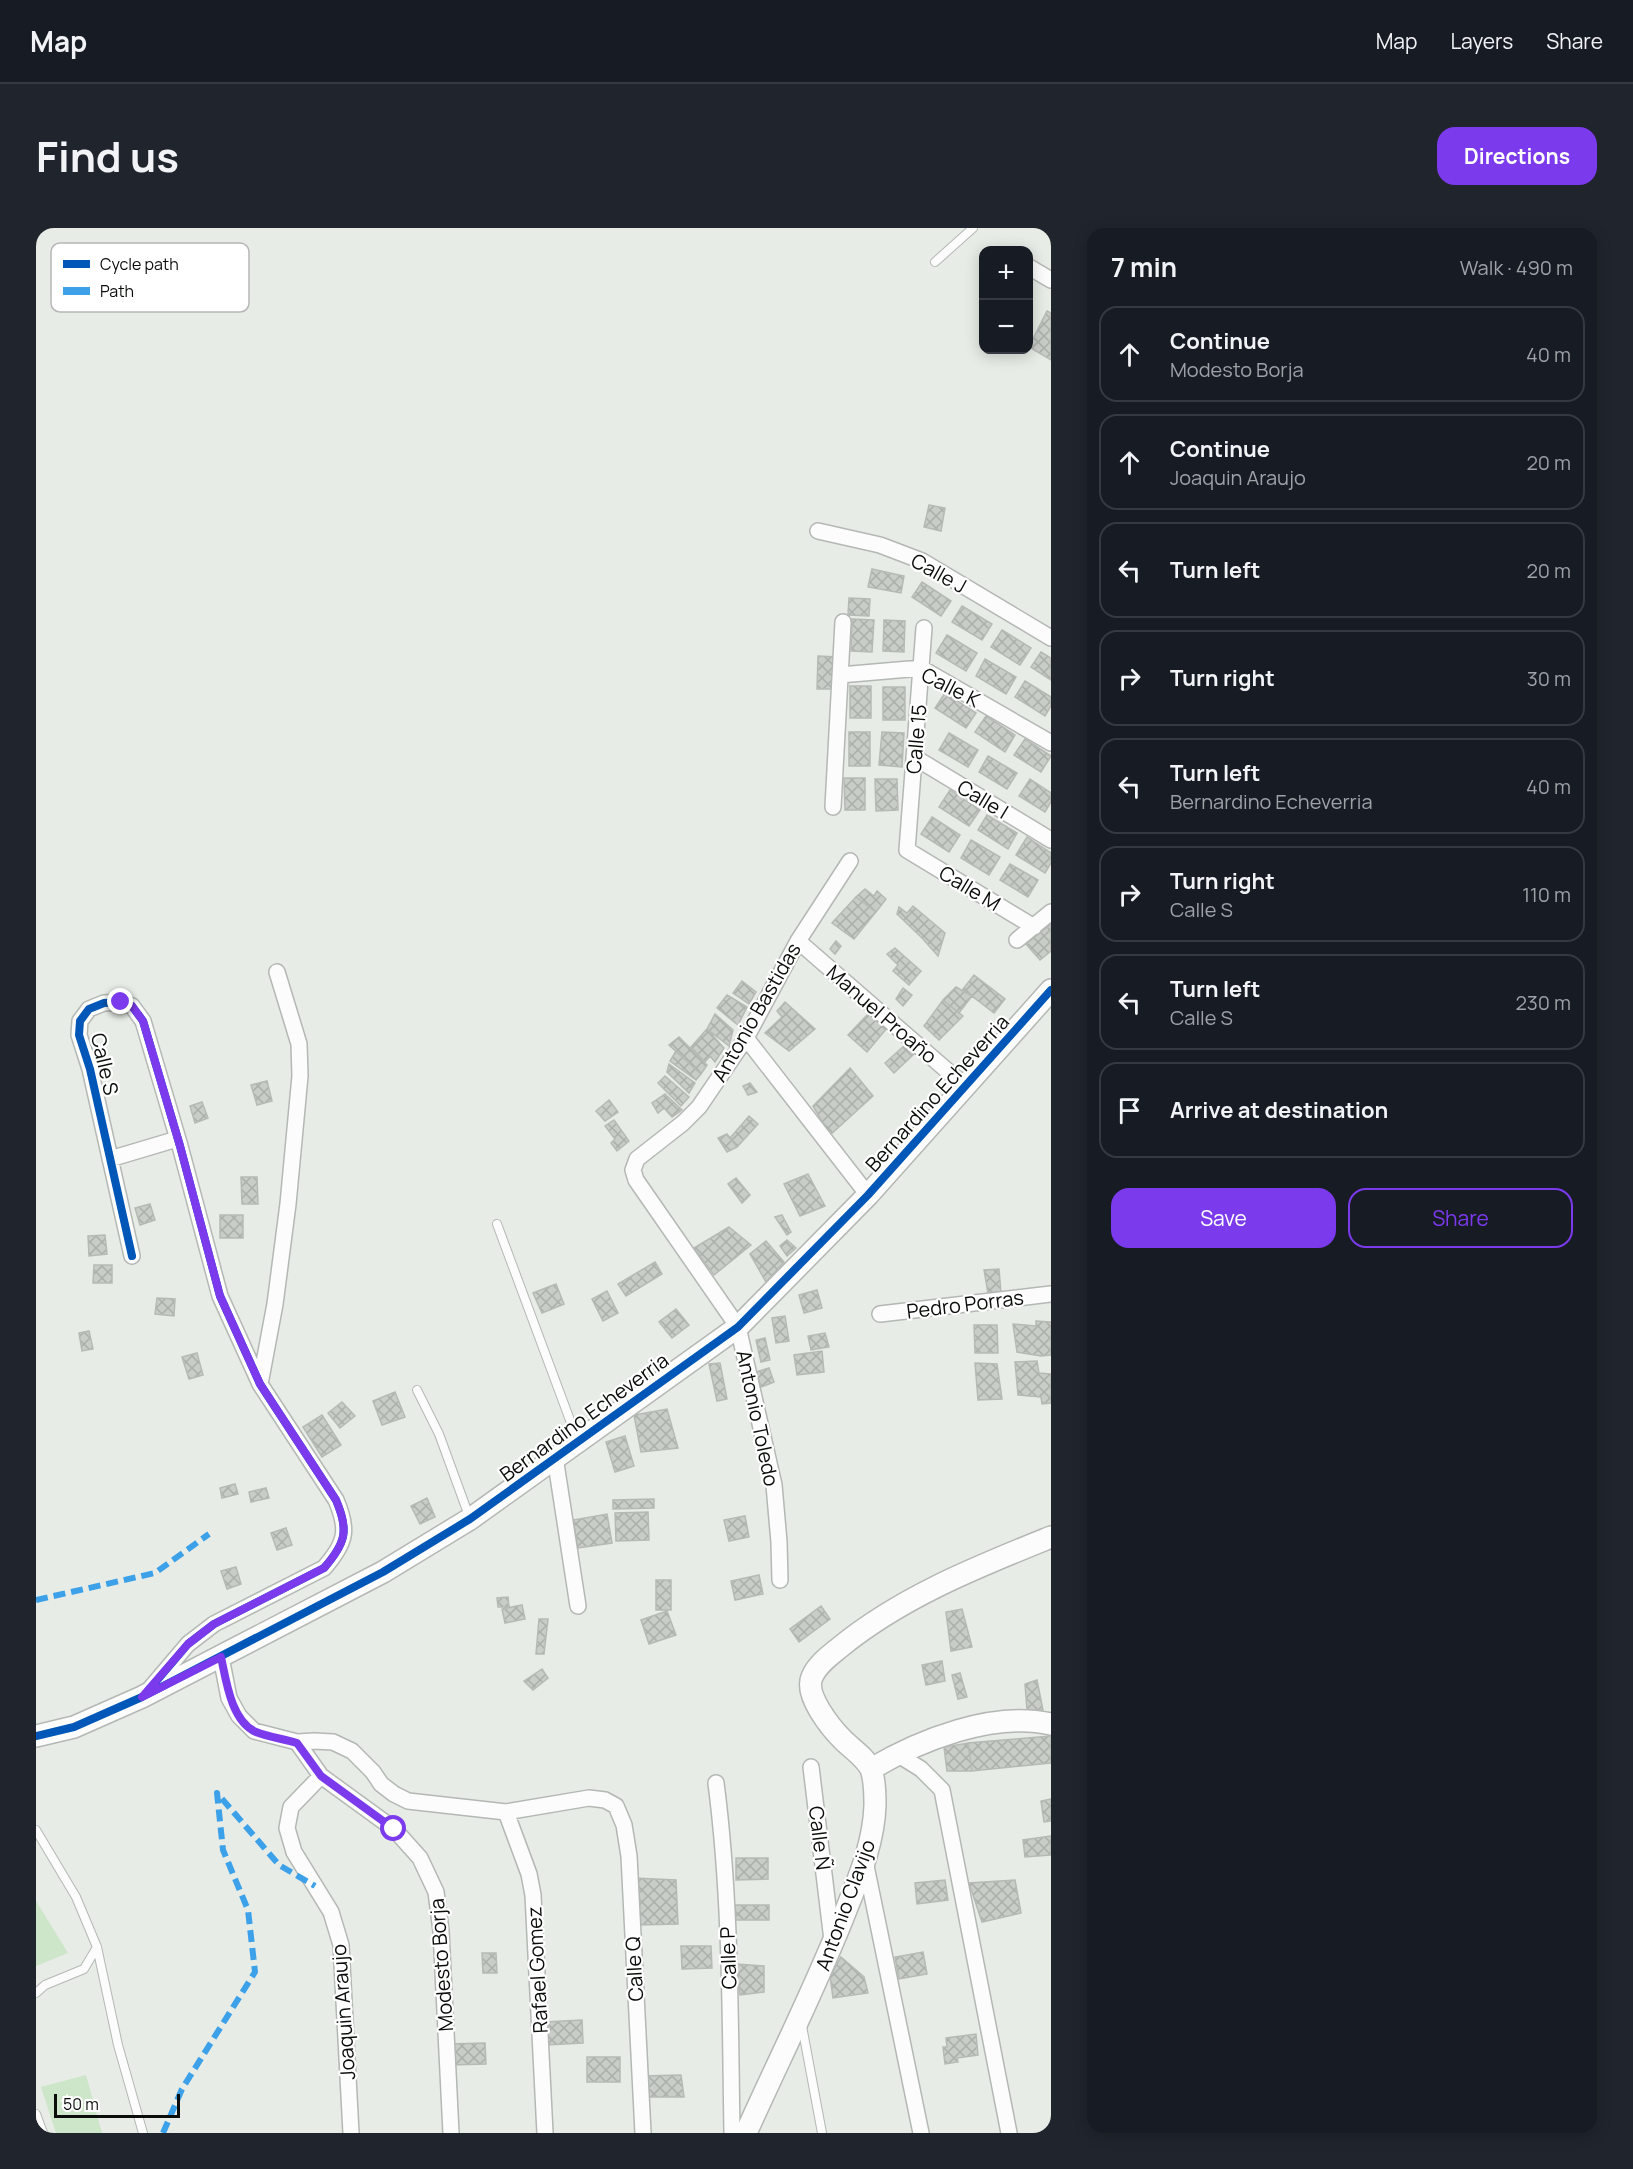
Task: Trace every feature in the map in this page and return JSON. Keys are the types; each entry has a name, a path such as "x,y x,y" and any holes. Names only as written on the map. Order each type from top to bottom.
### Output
{"street":[{"path":"1033,269 1051,280"},
{"name":"Calle J","path":"818,531 880,545 922,561 1051,638"},
{"path":"833,807 843,622"},
{"name":"Calle 15","path":"907,850 924,628"},
{"name":"Calle K","path":"840,675 921,668 1051,743"},
{"name":"Calle I","path":"914,757 1051,840"},
{"name":"Calle M","path":"907,850 1034,927"},
{"name":"Antonio Bastidas","path":"636,1180 633,1170 637,1159 699,1107 746,1038 798,941 849,861"},
{"path":"1017,940 1051,912"},
{"name":"Manuel Proaño","path":"798,941 966,1087"},
{"path":"260,1384 275,1304 300,1076 299,1044 277,972"},
{"name":"Bernardino Echeverria","path":"36,1736 74,1727 142,1697 383,1572 470,1519 738,1328 868,1195 1051,990"},
{"name":"Calle S","path":"132,1256 90,1069 79,1035 80,1021 89,1009 104,1003 121,1002 132,1006 143,1021 220,1296 260,1384 336,1500 344,1518 344,1536 337,1554 324,1568 214,1624 188,1644 142,1697"},
{"path":"746,1038 868,1195"},
{"path":"110,1159 177,1139"},
{"name":"Antonio Toledo","path":"636,1180 738,1328 774,1485 780,1580"},
{"name":"Pedro Porras","path":"880,1314 1051,1294"},
{"path":"555,1457 578,1606"},
{"path":"1051,1537 918,1595 864,1628 821,1663 811,1679 812,1693 817,1707 841,1738 870,1769 897,1754 943,1736 1001,1722 1051,1724"},
{"path":"221,1657 229,1698 239,1716 254,1731 297,1743 333,1742 352,1751 373,1772 381,1784 408,1801 506,1812"},
{"path":"297,1743 321,1776"},
{"path":"897,1754 921,1769 942,1790 1009,2133"},
{"name":"Calle Ñ","path":"811,1767 833,1945"},
{"name":"Antonio Clavijo","path":"746,2133 833,1945 865,1861 875,1808 875,1788 870,1769"},
{"name":"Joaquin Araujo","path":"321,1776 291,1807 288,1828 294,1852 331,1912 341,1945 351,2133"},
{"name":"Modesto Borja","path":"321,1776 394,1829 420,1858 436,1892 441,1931 450,2133"},
{"name":"Calle P","path":"716,1783 724,1843 732,2133"},
{"name":"Calle Q","path":"506,1812 589,1798 605,1800 616,1806 624,1825 629,1856 643,2133"},
{"name":"Rafael Gomez","path":"506,1812 529,1874 533,1895 545,2133"},
{"path":"865,1861 921,2133"}],"lane":[{"path":"935,262 973,228"},
{"path":"497,1224 578,1440"},
{"path":"417,1390 439,1434 470,1519"},
{"path":"36,1830 76,1897 97,1947 118,2045 143,2133"},
{"path":"36,1993 45,1985 84,1969 97,1947"},
{"path":"800,2016 822,2133"},
{"path":"36,2114 44,2133"}],"green space":[{"path":"36,1901 68,1953 36,1966"},
{"path":"86,2075 102,2133 56,2133 41,2087"}],"building":[{"path":"1047,311 1051,313 1051,360 1033,349 1033,339"},
{"path":"929,505 945,508 941,531 924,527"},
{"path":"872,569 904,576 901,593 868,587"},
{"path":"922,582 951,601 941,616 912,597"},
{"path":"849,598 870,599 869,616 848,615"},
{"path":"962,606 992,624 982,640 952,622"},
{"path":"852,619 874,620 872,652 851,651"},
{"path":"884,620 905,621 904,652 883,651"},
{"path":"1002,630 1031,648 1020,665 991,647"},
{"path":"947,635 977,653 966,671 936,653"},
{"path":"1041,652 1051,658 1051,680 1031,667"},
{"path":"818,656 838,657 837,689 817,689"},
{"path":"985,659 1016,677 1006,694 976,676"},
{"path":"1025,681 1051,697 1051,706 1045,716 1015,697"},
{"path":"850,686 871,686 871,718 850,718"},
{"path":"883,687 905,687 905,720 883,720"},
{"path":"945,693 976,713 966,728 935,708"},
{"path":"986,716 1015,735 1005,752 975,732"},
{"path":"849,732 870,732 870,766 849,766"},
{"path":"882,732 904,733 902,767 879,765"},
{"path":"949,733 978,750 968,767 939,750"},
{"path":"1025,739 1051,756 1041,772 1014,755"},
{"path":"988,756 1017,773 1007,789 979,772"},
{"path":"844,778 865,778 865,810 845,810"},
{"path":"875,779 897,779 898,810 876,811"},
{"path":"1030,779 1051,793 1051,802 1045,812 1019,796"},
{"path":"950,790 980,810 969,826 939,807"},
{"path":"987,815 1017,833 1008,849 978,830"},
{"path":"932,817 960,835 949,852 921,834"},
{"path":"1027,837 1051,853 1051,863 1045,873 1016,855"},
{"path":"971,840 1000,857 989,875 961,858"},
{"path":"1010,864 1038,880 1028,897 1000,880"},
{"path":"865,889 874,896 877,891 886,899 876,912 856,897"},
{"path":"856,897 876,912 854,939 832,923"},
{"path":"913,906 945,933 938,956 897,914 899,907 907,913"},
{"path":"1051,924 1051,951 1040,960 1026,944"},
{"path":"836,941 841,946 835,954 830,949"},
{"path":"895,948 921,971 909,985 893,971 898,965 887,954"},
{"path":"974,975 1005,999 994,1013 963,989"},
{"path":"742,981 756,992 749,1004 733,993"},
{"path":"956,987 972,996 959,1013 943,1000"},
{"path":"903,988 912,995 903,1006 896,999"},
{"path":"727,995 747,1007 738,1025 717,1008"},
{"path":"943,1000 963,1016 939,1040 924,1026"},
{"path":"785,1002 815,1029 789,1051 765,1033 782,1017 777,1011"},
{"path":"869,1013 887,1028 867,1052 848,1035"},
{"path":"715,1014 733,1030 729,1046 707,1029"},
{"path":"707,1029 724,1048 715,1062 710,1056 705,1062 691,1047"},
{"path":"679,1037 707,1065 701,1074 669,1045"},
{"path":"905,1045 914,1054 894,1073 885,1063"},
{"path":"676,1051 701,1074 696,1080 670,1061"},
{"path":"669,1064 695,1083 689,1093 667,1072"},
{"path":"850,1068 873,1096 830,1135 813,1106"},
{"path":"665,1076 689,1097 681,1106 658,1083"},
{"path":"267,1081 272,1101 257,1105 251,1085"},
{"path":"750,1083 757,1092 748,1095 743,1086"},
{"path":"665,1094 682,1110 672,1117 664,1108 658,1113 652,1103"},
{"path":"609,1100 618,1112 605,1121 596,1111"},
{"path":"202,1102 208,1118 195,1123 190,1106"},
{"path":"749,1116 758,1124 737,1147 730,1138"},
{"path":"614,1120 629,1141 617,1151 611,1143 615,1139 605,1126"},
{"path":"727,1134 737,1147 727,1152 718,1138"},
{"path":"808,1174 825,1206 800,1216 784,1184"},
{"path":"241,1177 257,1177 258,1204 242,1204"},
{"path":"736,1178 750,1195 742,1203 728,1184"},
{"path":"150,1204 155,1220 140,1225 135,1208"},
{"path":"220,1215 243,1215 243,1238 220,1238"},
{"path":"782,1215 791,1232 787,1235 775,1217"},
{"path":"729,1227 751,1245 714,1275 694,1248"},
{"path":"105,1235 107,1254 89,1256 88,1236"},
{"path":"787,1240 796,1248 787,1256 780,1246"},
{"path":"766,1241 784,1262 766,1282 750,1254"},
{"path":"655,1262 662,1274 626,1296 618,1284"},
{"path":"94,1265 112,1265 112,1283 93,1283"},
{"path":"999,1269 1001,1293 988,1293 984,1270"},
{"path":"556,1284 564,1304 542,1313 533,1293"},
{"path":"817,1290 822,1308 804,1313 799,1295"},
{"path":"607,1291 618,1313 603,1321 592,1299"},
{"path":"157,1298 175,1299 174,1316 155,1314"},
{"path":"676,1309 689,1325 672,1338 659,1322"},
{"path":"785,1316 789,1341 776,1343 772,1318"},
{"path":"1036,1321 1051,1322 1051,1355 1041,1356 1017,1352 1013,1324 1036,1326"},
{"path":"974,1325 997,1325 998,1353 975,1353"},
{"path":"89,1331 93,1349 82,1351 79,1333"},
{"path":"825,1333 829,1347 811,1350 808,1336"},
{"path":"765,1338 770,1360 761,1362 756,1340"},
{"path":"822,1351 824,1372 797,1375 794,1355"},
{"path":"197,1353 203,1375 189,1379 182,1357"},
{"path":"1037,1361 1039,1373 1051,1374 1051,1403 1042,1404 1041,1397 1018,1395 1015,1362"},
{"path":"720,1363 727,1399 717,1401 709,1364"},
{"path":"975,1363 997,1364 1002,1399 978,1400"},
{"path":"769,1368 774,1382 761,1387 756,1372"},
{"path":"395,1392 405,1417 382,1425 373,1401"},
{"path":"342,1402 355,1416 340,1428 328,1413"},
{"path":"667,1409 678,1448 641,1452 634,1415"},
{"path":"322,1415 341,1445 322,1457 303,1427"},
{"path":"625,1436 634,1466 615,1472 606,1442"},
{"path":"235,1484 238,1494 222,1498 220,1488"},
{"path":"266,1488 269,1498 251,1502 249,1492"},
{"path":"427,1498 435,1517 420,1524 411,1506"},
{"path":"654,1499 654,1508 613,1509 613,1500"},
{"path":"648,1512 649,1540 616,1541 615,1513"},
{"path":"607,1514 612,1543 578,1548 573,1520"},
{"path":"745,1516 749,1537 729,1541 724,1520"},
{"path":"286,1528 292,1545 277,1550 271,1533"},
{"path":"236,1567 241,1584 227,1589 221,1571"},
{"path":"759,1575 763,1594 735,1600 731,1581"},
{"path":"656,1580 671,1580 671,1610 656,1610"},
{"path":"508,1597 509,1607 498,1607 497,1598"},
{"path":"522,1605 525,1619 505,1623 502,1609"},
{"path":"821,1606 830,1619 799,1642 790,1629"},
{"path":"962,1609 972,1647 951,1651 946,1612"},
{"path":"667,1611 676,1635 649,1644 641,1620"},
{"path":"539,1619 548,1619 544,1654 536,1654"},
{"path":"942,1661 945,1681 926,1685 922,1665"},
{"path":"542,1669 548,1678 533,1690 524,1681"},
{"path":"960,1673 967,1697 958,1699 952,1675"},
{"path":"1037,1680 1043,1710 1027,1710 1025,1684"},
{"path":"1051,1736 1051,1763 972,1771 968,1743"},
{"path":"968,1743 972,1771 947,1771 944,1747"},
{"path":"1051,1799 1051,1821 1044,1822 1041,1801"},
{"path":"1051,1836 1051,1855 1025,1857 1023,1840"},
{"path":"736,1858 768,1858 768,1879 736,1880"},
{"path":"633,1878 676,1880 678,1924 636,1925"},
{"path":"945,1880 948,1900 917,1904 915,1883"},
{"path":"1015,1880 1021,1913 982,1922 969,1883"},
{"path":"735,1905 769,1905 769,1920 735,1920"},
{"path":"681,1946 711,1946 712,1968 682,1969"},
{"path":"923,1952 927,1974 899,1979 895,1957"},
{"path":"482,1953 496,1953 497,1973 483,1973"},
{"path":"841,1957 864,1977 868,1993 833,1998 830,1976"},
{"path":"736,1964 764,1966 764,1992 740,1995"},
{"path":"582,2020 583,2043 546,2045 545,2022"},
{"path":"976,2034 978,2055 957,2058 958,2062 945,2064 943,2047 947,2047 946,2038"},
{"path":"485,2043 486,2064 450,2065 449,2044"},
{"path":"587,2057 620,2057 620,2082 587,2082"},
{"path":"681,2075 684,2097 642,2097 642,2076"}],"marked path":[{"path":"36,1600 155,1573 209,1534"},
{"path":"163,2133 182,2089 255,1972 248,1910 223,1850 217,1793 279,1865 315,1886"}],"cycle path":[{"path":"36,1736 74,1727 142,1697 383,1572 470,1519 738,1327 868,1195 1051,990"},
{"path":"132,1256 90,1069 79,1035 80,1021 89,1009 104,1003 121,1002 132,1006 143,1021 180,1146 220,1296 260,1384 336,1500 344,1528 341,1543 324,1568 214,1624 188,1644 148,1691"}],"route":[{"path":"121,1002 132,1006 143,1021 180,1146 220,1296 260,1384 336,1500 344,1518 344,1536 337,1554 324,1568 214,1624 188,1644 142,1697 221,1657 229,1698 239,1716 254,1731 297,1743 321,1776 394,1829"}]}
